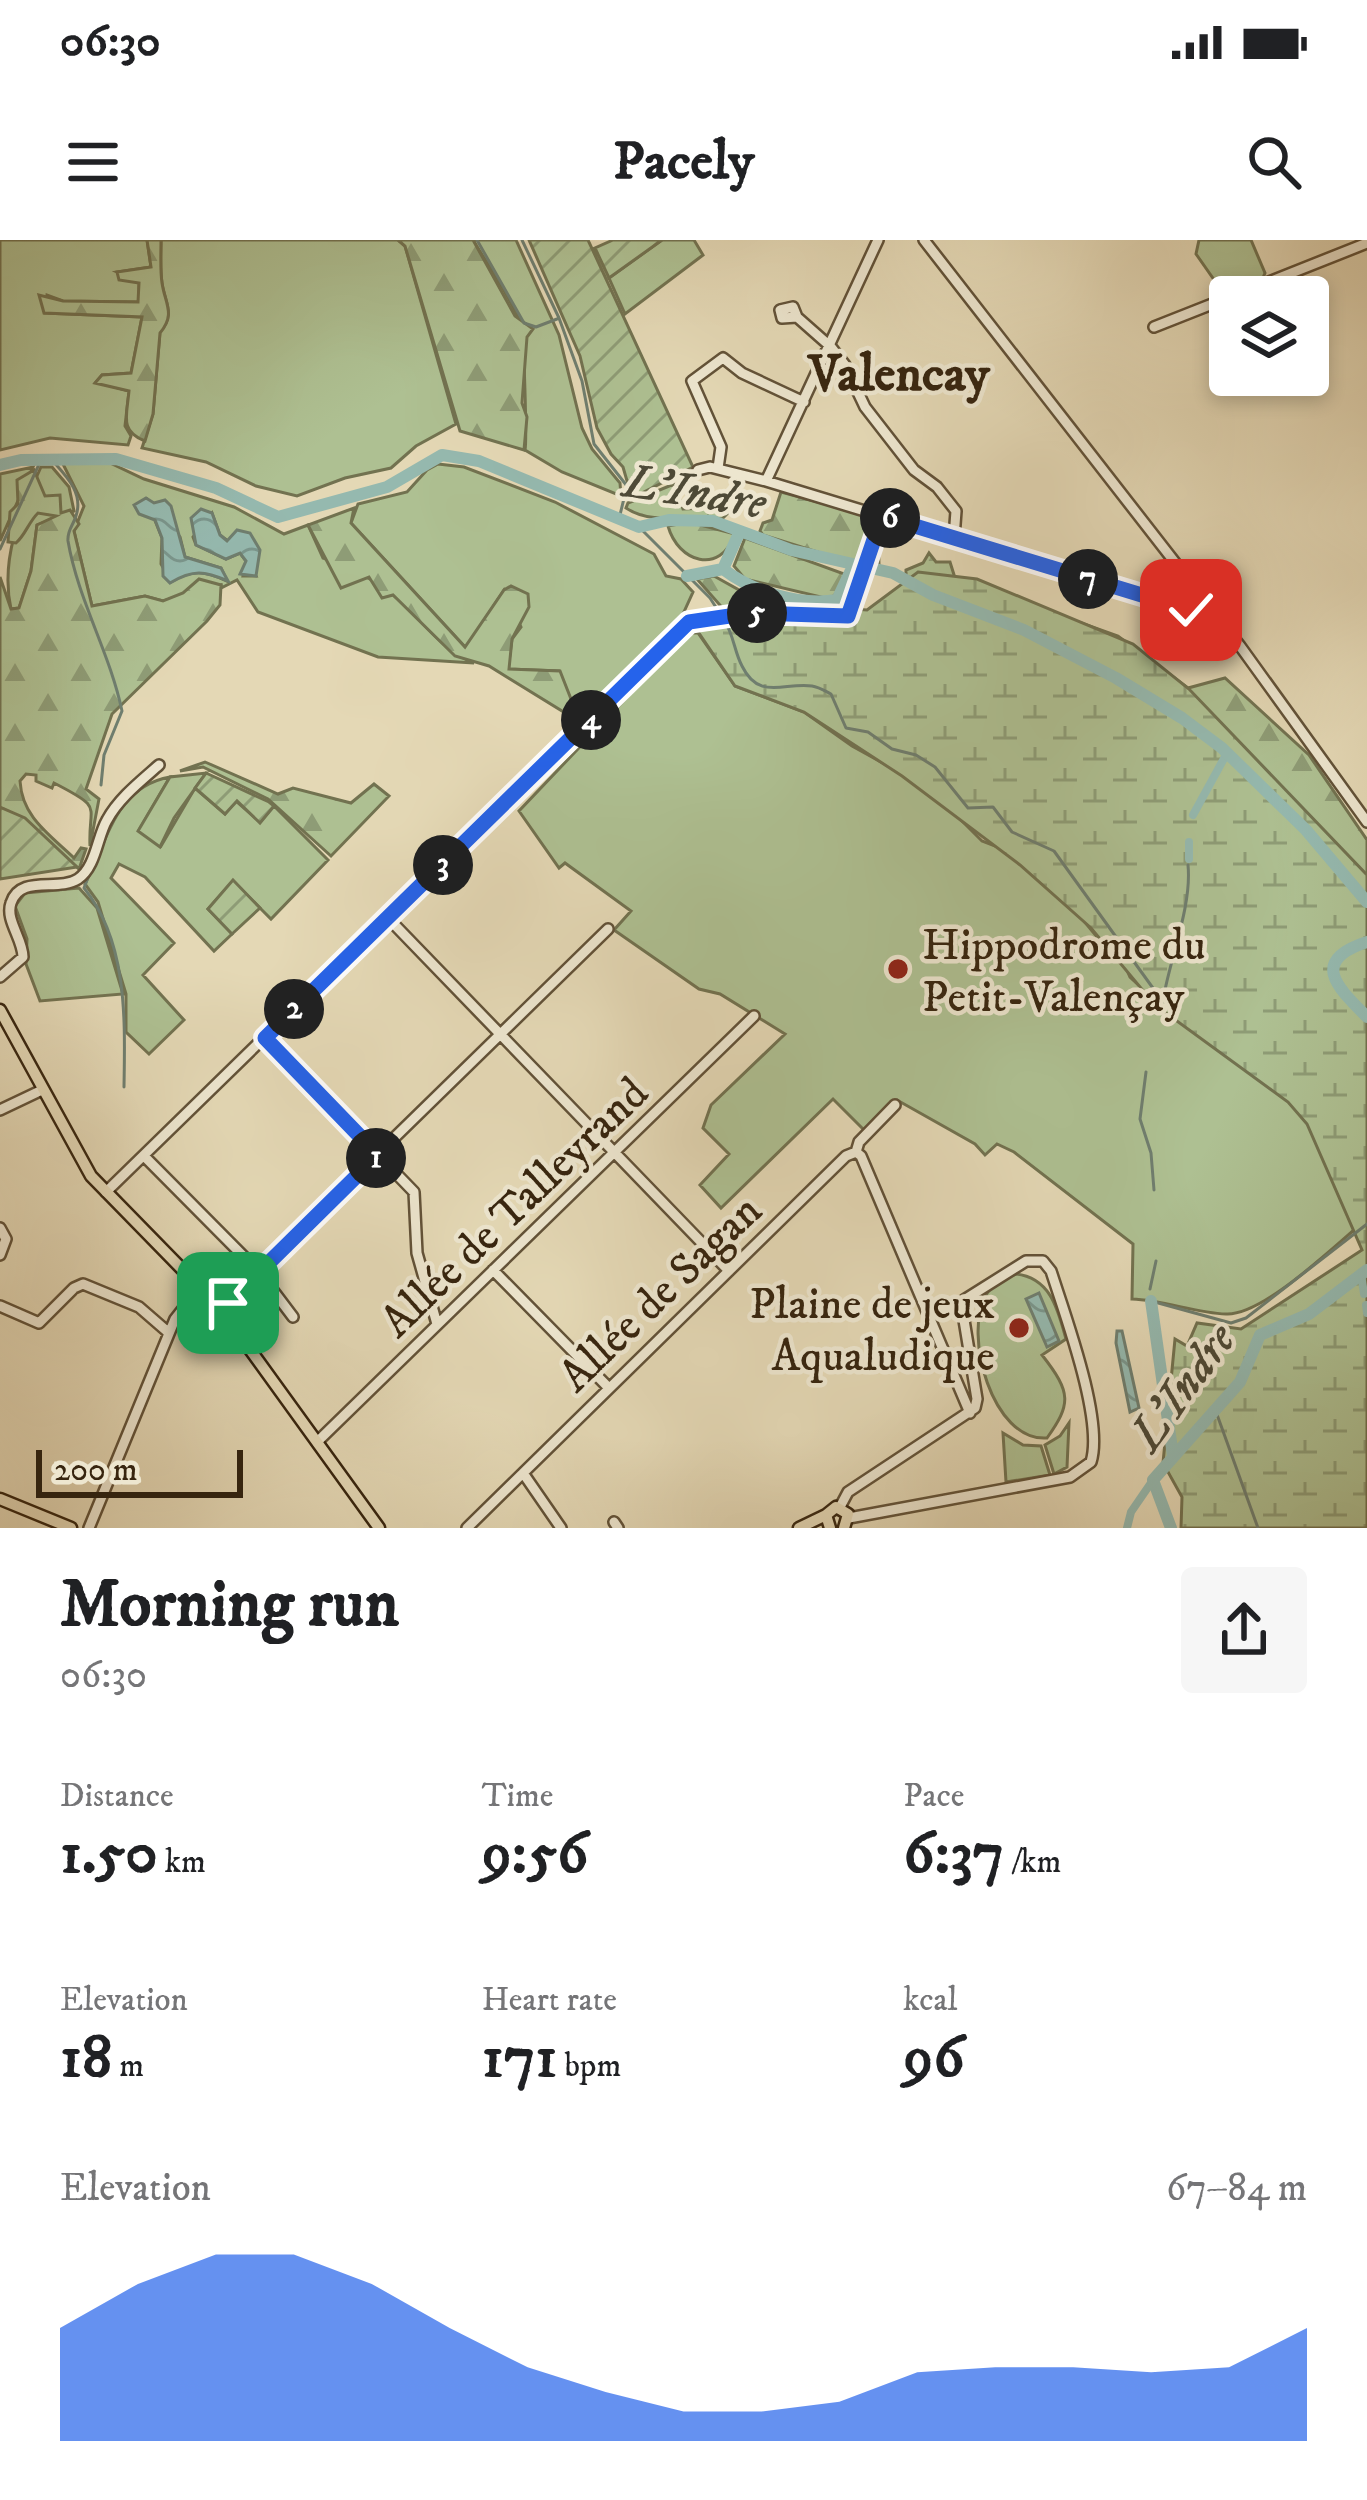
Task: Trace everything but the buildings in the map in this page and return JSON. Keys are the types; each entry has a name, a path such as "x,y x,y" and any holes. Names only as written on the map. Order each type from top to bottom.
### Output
{"main road":[{"path":"0,1010 6,1032 78,1157 220,1308 379,1528"},
{"path":"1,1503 71,1528"},
{"path":"799,1528 826,1525 840,1507 847,1523"}],"street":[{"path":"766,482 878,240"},
{"path":"924,240 1306,733 1367,822"},
{"path":"1283,276 1367,243"},
{"path":"1154,327 1209,305"},
{"path":"797,316 832,346 865,407 914,470 937,487 956,512 954,538"},
{"path":"718,468 721,447 692,381 723,358 742,373 804,402"},
{"path":"698,470 718,468 1191,610 1211,610"},
{"path":"106,1192 689,622 750,613 848,616 882,516"},
{"path":"0,977 22,957 10,916 14,896 21,889 66,883 83,874 106,821 159,765"},
{"path":"388,918 729,1270"},
{"path":"220,1308 608,929"},
{"name":"Allée de Talleyrand","path":"317,1442 754,1016"},
{"path":"265,1038 414,1192 417,1253 437,1324"},
{"path":"0,1110 42,1090"},
{"name":"Allée de Sagan","path":"467,1528 845,1156 856,1152 859,1142 895,1105"},
{"path":"856,1152 970,1413"},
{"path":"144,1156 259,1272 292,1317"},
{"path":"0,1228 6,1239 0,1255"},
{"path":"840,1507 848,1492 970,1413 977,1399 964,1300 1038,1258 1052,1271 1082,1373 1095,1444 1091,1462 1080,1473 847,1523"},
{"path":"493,1270 608,1387"},
{"path":"0,1306 39,1323 83,1284 139,1307 169,1333"},
{"path":"89,1528 169,1333 201,1286"},
{"path":"523,1473 561,1528"}],"green space":[{"path":"0,240 147,240 151,267 117,272 139,282 139,302 63,301 47,295 45,313 142,317 131,373 102,375 96,382 129,391 128,445 50,438 0,450"},
{"path":"147,240 161,240 168,314 160,333 153,414 145,441 128,427 129,391 95,383 102,375 131,373 142,317 44,313 39,295 63,301 138,302 139,283 119,280 117,272 151,267"},
{"path":"161,240 398,240 405,246 456,424 416,446 391,468 297,496 256,486 206,462 142,448 153,414 160,332 168,314"},
{"path":"398,240 473,240 515,316 533,329 527,337 522,403 527,417 524,450 460,431 405,246"},
{"path":"473,240 516,240 559,335 582,428 592,449 620,483 621,496 562,472 525,450 521,325"},
{"path":"529,240 588,240 693,467 632,498 623,467 597,428 580,356"},
{"path":"613,240 662,240 609,278 595,248"},
{"path":"662,240 694,240 703,255 625,314 609,278"},
{"path":"1199,240 1251,240 1265,273 1211,276 1196,254"},
{"path":"62,462 110,463 144,479 234,507 284,534 308,525 323,558 384,588 441,642 474,663 378,657 258,612 237,580 163,601 145,596 92,606 74,531 84,506","holes":["146,498 180,537 185,557 221,568 227,581 199,573 171,582 161,564 162,538","212,513 220,535 228,541 235,533 256,576 243,576 246,561 240,553 226,559 196,545 193,537"]},
{"path":"438,464 464,467 555,502 654,554 666,576 681,579 693,592 677,627 580,722 559,671 508,669 512,639 521,627 504,590 466,648 351,523 358,504 407,492"},
{"path":"33,467 0,541 0,474"},
{"path":"41,467 52,467 69,487 74,511 37,525 31,571 19,608 11,609 10,554"},
{"path":"34,470 45,496 60,495 61,513 70,510 79,524 74,531 92,606 145,596 163,601 183,593 199,579 221,585 220,605 207,621 112,714 86,789 99,799 90,846 87,803 54,783 52,788 36,781 36,775 26,774 20,781 31,815 46,833 74,858 81,848 86,849 79,869 27,822 0,807 0,577 11,609 19,608 31,571 37,525 56,516 38,513 16,543 8,542 10,512 18,504 17,480"},
{"path":"674,484 683,509 708,508 727,514 722,519 660,518 626,508"},
{"path":"781,492 873,517 878,522 879,565 875,570 763,535 763,523 772,520"},
{"path":"354,508 351,523 465,647 504,590 511,586 528,594 529,607 512,639 509,669 560,671 580,722 489,666 455,656 393,595 382,598 369,577 341,588 308,525"},
{"path":"689,522 735,534 720,556 700,559 681,548 668,526"},
{"path":"745,538 847,575 834,596 825,598 745,579 734,566"},
{"path":"929,553 936,562 950,562 955,578 1118,636 1188,688 1225,678 1309,755 1367,840 1367,923 924,583 906,576 906,570 923,563"},
{"path":"918,572 977,579 1133,644 1189,689 1367,875 1367,1528 1181,1528 1182,1497 1163,1463 1175,1339 1187,1346 1197,1323 1241,1329 1362,1250 1307,1124 1288,1102 1155,1005 1091,928 1020,865 902,776 804,712 735,686 688,617 749,602 867,610"},
{"path":"714,576 741,591 790,603 726,612 697,579"},
{"name":"Hippodrome du Petit-Valençay","path":"688,633 698,633 735,686 804,712 852,746 930,789 982,841 1021,856 1056,887 1106,948 1123,961 1130,977 1158,1003 1299,1094 1367,1219 1279,1291 1242,1311 1214,1313 1132,1299 1133,1244 1014,1152 997,1144 985,1155 975,1144 897,1100 865,1131 833,1099 721,1208 700,1185 729,1154 703,1128 711,1105 785,1034 720,994 699,989 614,930 631,911 565,863 559,868 519,811"},
{"path":"205,762 278,794 293,788 351,803 374,784 389,796 331,856 268,799 203,767 180,771"},
{"path":"206,773 160,847 138,831 170,777"},
{"path":"206,773 274,806 260,823 237,801 225,814 195,788"},
{"path":"170,777 139,830 161,846 195,788 225,814 236,801 260,822 274,806 328,860 271,919 233,881 208,909 232,934 214,951 145,877 119,864 111,878 174,943 143,975 184,1020 149,1054 126,1032 126,994 98,902 85,884 125,804 151,783"},
{"path":"0,807 25,818 77,867 0,879"},
{"path":"233,880 260,908 232,934 208,909"},
{"path":"79,888 97,908 123,994 40,1001 26,964 27,939 15,906 25,893"},
{"path":"1016,1274 1045,1289 1066,1339 1042,1355 1059,1379 1065,1398 1061,1416 1047,1438 1028,1435 1011,1423 997,1405 981,1358 978,1334 986,1295"},
{"path":"1069,1423 1067,1467 1054,1474 1045,1445"},
{"path":"1003,1433 1023,1445 1041,1446 1050,1475 1006,1482"}],"water":[{"path":"146,498 154,503 165,500 171,506 185,557 221,568 228,581 199,573 170,583 163,576 162,538 155,520 139,514 134,505"},
{"path":"201,509 212,513 227,541 237,530 250,533 260,550 256,576 240,574 246,561 240,553 226,559 196,545 191,518"},
{"path":"1039,1293 1059,1341 1047,1347 1026,1299"},
{"path":"1117,1331 1122,1331 1139,1408 1130,1412 1116,1343"}],"waterway":[{"path":"477,240 524,323 536,327 557,319"},
{"path":"522,240 582,381 594,444 627,486 619,519"},
{"name":"L'Indre","path":"0,465 21,460 116,459 216,488 278,517 387,487 442,455 479,461 639,527 669,520 713,521 791,550 893,573 933,595 1024,630 1182,718 1222,748 1306,830 1367,902"},
{"path":"51,459 72,484 77,499 68,541 122,711 104,755 101,785"},
{"path":"0,549 41,460"},
{"path":"639,527 719,612"},
{"path":"723,569 740,531"},
{"path":"687,576 723,569 777,595 822,601 837,600 853,566"},
{"path":"724,620 742,666 756,683 773,688 812,686 831,694 846,728 868,732 892,749 916,755 935,767 968,808 993,807 1012,832 1054,851 1163,1002"},
{"path":"1193,815 1227,753"},
{"path":"101,849 109,827"},
{"path":"1189,842 1189,859"},
{"path":"1163,1000 1184,915 1188,865"},
{"path":"90,872 84,888 109,932 121,983 124,1087"},
{"name":"L'Indre","path":"1367,942 1349,949 1334,966 1339,985 1367,1017"},
{"path":"1146,1072 1140,1119 1151,1153 1154,1190"},
{"path":"1151,1301 1231,1323 1246,1318 1367,1224"},
{"path":"1150,1289 1156,1261"},
{"name":"L'Indre","path":"1171,1528 1153,1480 1240,1382 1260,1335 1309,1314 1367,1270"},
{"path":"1361,1274 1364,1294"},
{"path":"1151,1301 1173,1456"},
{"path":"1366,1305 1367,1313"},
{"path":"1215,1409 1258,1528"},
{"path":"1127,1528 1131,1512 1153,1480"}],"place":[{"name":"Hippodrome du Petit-Valençay","path":"898,969"},
{"name":"Plaine de jeux Aqualudique","path":"1019,1328"}],"district":[{"name":"Valencay","path":"899,372"}],"route":[{"path":"228,1303 378,1155 265,1038 689,622 750,613 848,616 882,516 1191,610"}]}
